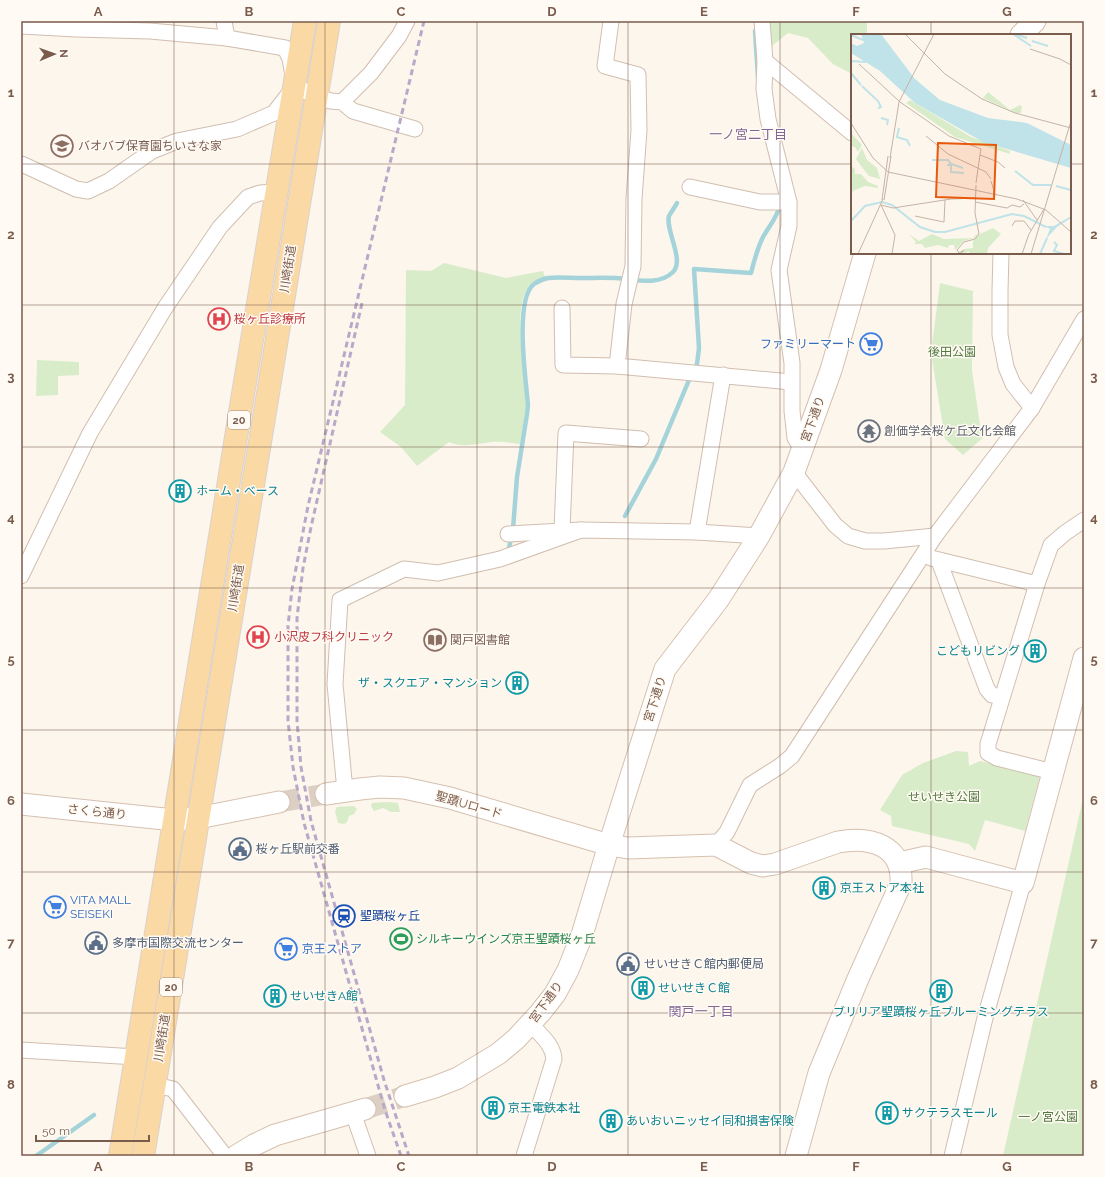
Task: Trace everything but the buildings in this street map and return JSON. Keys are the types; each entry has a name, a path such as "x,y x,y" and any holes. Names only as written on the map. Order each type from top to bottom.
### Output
{"main road":[{"name":"川崎街道","path":"120,1156 305,21"},
{"name":"川崎街道","path":"143,1156 329,21"}],"street":[{"path":"224,21 227,38"},
{"path":"342,102 371,74 407,21"},
{"path":"611,21 605,66 638,75 639,122 634,199 633,266 624,304 617,366"},
{"path":"762,21 765,61 764,89 768,119 783,202 790,226 780,270 792,363 792,411 795,438 802,449"},
{"path":"1022,34 1035,21"},
{"path":"21,26 149,26 285,48 290,59 294,86 274,113 237,129 170,143 152,151 109,181 88,191 76,189 21,164"},
{"path":"765,61 851,132"},
{"path":"294,86 317,97 342,102 353,111 415,130"},
{"path":"690,187 760,202 783,202"},
{"path":"21,576 90,433 166,308 220,227 248,197 260,193 277,192"},
{"name":"宮下通り","path":"405,1096 436,1087 458,1078 498,1054 531,1024 555,994 568,970 582,935 665,669 718,600 758,536 794,472 832,370 865,254"},
{"path":"1001,254 1000,335 1006,367 1013,384 1032,408"},
{"path":"562,308 562,365 617,366 791,382"},
{"path":"796,1156 818,1073 901,883 902,874 899,863 894,855 880,845 855,840 838,842 776,864 763,866 751,863 716,845 727,832 750,785 780,766 792,756 924,556 935,536 1032,408 1084,319"},
{"path":"697,532 723,375"},
{"path":"562,530 566,433 641,439"},
{"path":"794,472 835,525 848,536 865,541 884,541 935,536"},
{"path":"1053,772 997,758 988,752 988,744 1037,584 1051,545 1084,520"},
{"path":"336,792 335,684 340,600 404,569 438,573 500,559 580,530"},
{"path":"508,534 580,530 697,532 758,536"},
{"path":"924,556 939,561 1037,584"},
{"path":"939,561 987,689 992,695 1002,697"},
{"path":"952,1156 985,1018 1084,658"},
{"name":"聖蹟Uロード","path":"336,792 380,787 404,788 433,794 609,845 628,848 716,845"},
{"path":"174,820 198,818 278,802"},
{"name":"さくら通り","path":"21,804 174,820"},
{"path":"899,863 926,857 1023,883"},
{"path":"524,1156 554,1059 553,1051 548,1042 531,1024"},
{"path":"21,1050 136,1057"},
{"path":"155,1085 174,1088 225,1156"},
{"path":"236,1156 275,1135 359,1111 368,1156"}],"green space":[{"path":"768,21 867,21 867,34 851,34 851,73 833,64 808,38 788,33 768,49"},
{"path":"444,263 506,278 543,271 545,277 537,280 529,286 524,296 521,310 520,326 526,404 520,444 494,442 460,445 449,442 417,466 401,447 380,432 405,405 406,270 431,271"},
{"name":"後田公園","path":"940,283 973,291 972,370 980,425 985,436 963,455 945,439 931,353"},
{"path":"37,360 79,362 79,375 58,376 58,395 36,396"},
{"name":"せいせき公園","path":"956,751 968,752 969,766 980,761 1040,776 1025,831 985,820 975,851 969,844 892,826 891,816 880,810 902,775 923,763"},
{"name":"一ノ宮公園","path":"1084,795 1084,1156 1003,1156 1080,812"},
{"path":"372,803 398,803 400,812 391,812 383,808 374,811 371,806"},
{"path":"354,806 357,809 354,814 349,816 347,822 344,824 338,823 335,811 337,807"}],"waterway":[{"path":"755,31 758,77"},
{"path":"509,548 513,529 517,477 528,405 523,341 524,306 528,293 534,284 548,278 621,278 651,281 668,276 676,267 677,260 669,222 669,216 677,203"},
{"path":"625,516 656,459 697,364 699,348 694,269 751,273 761,242 775,217 780,204"},
{"path":"36,1156 94,1115"}],"tunnel":[{"path":"279,802 326,794"},
{"path":"365,1109 405,1096"}],"railway":[{"path":"401,1156 385,1110 304,823 293,767 288,721 288,626 292,589 308,506 424,21"},
{"path":"362,303 303,568 297,618 297,721 301,767 311,821 384,1080 409,1156"}],"place":[{"name":"バオバブ保育園ちいさな家","path":"62,146"},
{"name":"桜ヶ丘診療所","path":"219,319"},
{"name":"ファミリーマート","path":"871,344"},
{"name":"創価学会桜ケ丘文化会館","path":"869,431"},
{"name":"ホーム・ベース","path":"180,491"},
{"name":"小沢皮フ科クリニック","path":"258,637"},
{"name":"関戸図書館","path":"435,640"},
{"name":"こどもリビング","path":"1035,651"},
{"name":"ザ・スクエア・マンション","path":"517,683"},
{"name":"桜ヶ丘駅前交番","path":"240,849"},
{"name":"京王ストア本社","path":"824,888"},
{"name":"VITA MALL SEISEKI","path":"55,907"},
{"name":"聖蹟桜ヶ丘","path":"344,916"},
{"name":"シルキーウインズ京王聖蹟桜ヶ丘","path":"401,939"},
{"name":"多摩市国際交流センター","path":"96,943"},
{"name":"京王ストア","path":"286,949"},
{"name":"せいせきＣ館内郵便局","path":"628,964"},
{"name":"せいせきＣ館","path":"643,988"},
{"name":"ブリリア聖蹟桜ヶ丘ブルーミングテラス","path":"941,991"},
{"name":"せいせきA館","path":"275,996"},
{"name":"京王電鉄本社","path":"493,1108"},
{"name":"サクテラスモール","path":"887,1113"},
{"name":"あいおいニッセイ同和損害保険","path":"611,1121"}],"district":[{"name":"一ノ宮二丁目","path":"748,134"},
{"name":"関戸一丁目","path":"701,1011"}]}
